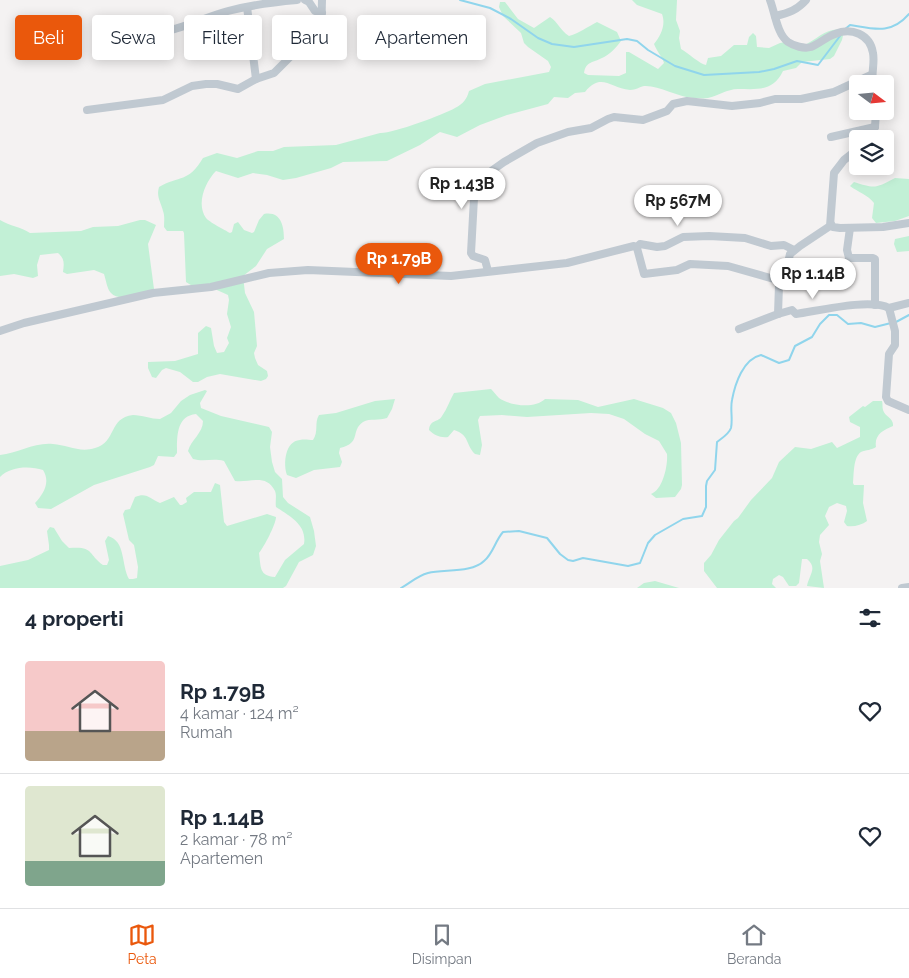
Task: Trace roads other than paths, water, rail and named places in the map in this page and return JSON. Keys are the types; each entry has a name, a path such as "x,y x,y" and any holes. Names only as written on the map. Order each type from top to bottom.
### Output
{"street":[{"path":"238,0 244,8 256,79"},
{"path":"174,29 244,8 297,0"},
{"path":"305,0 309,2 315,12 322,13"},
{"path":"87,110 162,100 192,86 206,84 217,84 238,89 256,79 274,74 291,56 305,54 316,48 321,36 322,0"},
{"path":"770,0 783,37 788,42 798,46 810,47 840,32 855,32 866,37 874,53 872,75"},
{"path":"775,16 797,9 806,0"},
{"path":"488,271 485,260 473,256 471,253 474,198 479,190 480,179 504,162 537,143 568,132 591,128 614,117 643,120 667,111 673,104 687,101 732,106 760,103 775,98 800,99 849,87"},
{"path":"873,130 875,120"},
{"path":"831,137 875,127"},
{"path":"778,314 779,285 787,267 790,254 826,230 831,224 834,173 849,156"},
{"path":"831,224 835,228 850,228 883,227 909,223"},
{"path":"850,228 847,250 849,258 875,259 875,305"},
{"path":"0,331 24,323 153,293 211,287 269,273 308,270 446,276 567,263 634,246 637,247 640,244 657,247 665,246 684,237 745,238 773,246 784,245 794,250"},
{"path":"637,247 645,274 677,270 690,264 728,266 781,281"},
{"path":"739,329 792,310 796,314 860,305 883,305 889,308 909,303"},
{"path":"889,308 895,331 895,345 889,354 886,397 888,401 909,410"},
{"path":"902,588 909,587"}],"waterway":[{"path":"460,0 490,8 511,19 538,38 552,44 574,47 627,39 637,41 675,66 704,75 759,72 797,61 818,65 840,36"},
{"path":"844,30 850,25 874,29 889,28 902,21 909,14"},
{"path":"401,588 428,573 465,569 479,565 490,555 503,532 519,531 547,538 560,554 568,560 573,561 583,558 628,566 640,563 648,543 655,535 683,519 702,516 706,507 707,481 715,470 717,442 731,428 733,394 741,373 749,361 761,355 779,363 789,360 795,346 812,337 820,324 829,315 837,315 848,324 861,323 875,327 891,323"},
{"path":"896,322 909,315"}]}
